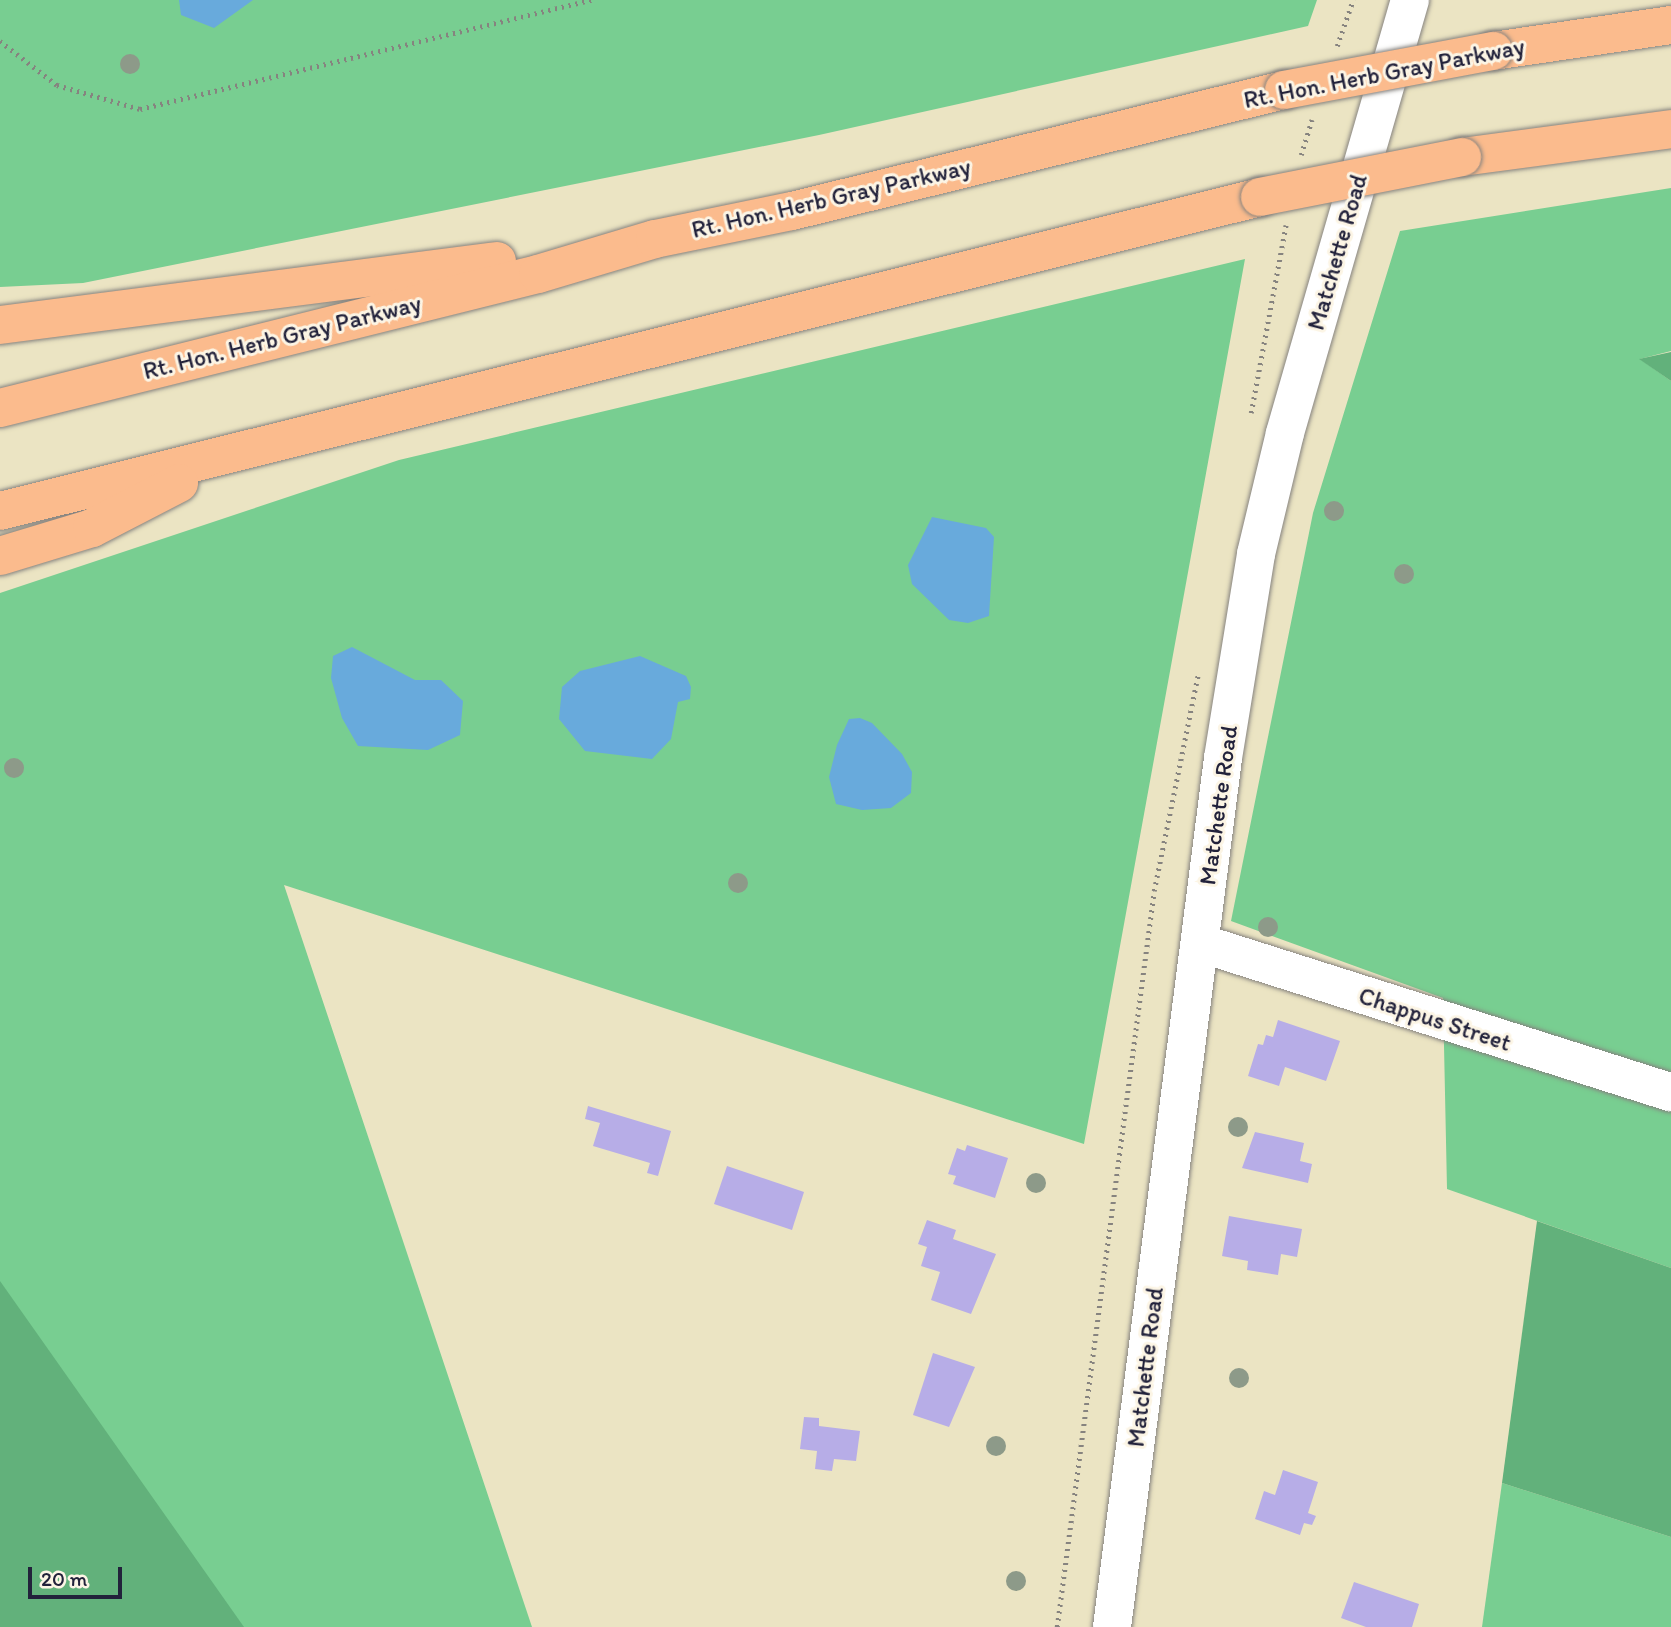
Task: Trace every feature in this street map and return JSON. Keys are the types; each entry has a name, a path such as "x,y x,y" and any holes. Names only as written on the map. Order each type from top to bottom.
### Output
{"highway":[{"name":"Rt. Hon. Herb Gray Parkway","path":"0,408 538,274 655,239 792,211 1284,90 1493,51 1671,25"},
{"path":"0,511 234,455 1260,197 1462,157 1671,129"},
{"path":"0,325 161,308 655,239"},
{"path":"0,556 92,528 234,455"}],"street":[{"name":"Matchette Road","path":"1112,1627 1223,758 1256,554 1285,433 1409,0"},
{"name":"Chappus Street","path":"1200,943 1671,1092"}],"path":[{"path":"0,41 57,85 140,109 592,0"}],"green space":[{"path":"0,0 1317,0 1308,26 819,135 83,283 0,287"},
{"path":"1671,188 1671,351 1640,359 1671,381 1671,1268 1447,1189 1443,998 1231,921 1313,513 1400,231"},
{"path":"1245,259 1084,1144 284,885 532,1627 243,1627 0,1287 0,593 399,460"},
{"path":"1671,352 1671,381 1639,359"},
{"path":"1537,1221 1671,1268 1671,1537 1502,1483"},
{"path":"0,1281 244,1627 0,1627"},
{"path":"1502,1483 1671,1537 1671,1627 1482,1627"}],"water":[{"path":"179,0 253,0 214,28 181,15"},
{"path":"932,517 986,528 994,537 989,616 968,623 949,620 912,584 908,565"},
{"path":"352,647 415,680 441,680 463,701 460,735 428,750 358,746 342,718 331,678 333,656"},
{"path":"640,656 686,676 691,687 690,699 678,702 671,739 652,759 585,751 559,719 562,687 580,671"},
{"path":"860,718 872,723 902,754 912,772 911,793 891,808 862,810 836,804 829,777 837,745 849,719"}],"building":[{"path":"1278,1020 1340,1041 1326,1081 1285,1067 1279,1086 1248,1076 1258,1044 1263,1045 1266,1035 1273,1037"},
{"path":"588,1106 671,1131 658,1176 647,1173 650,1163 593,1146 600,1123 585,1119"},
{"path":"1255,1132 1304,1143 1300,1161 1312,1164 1308,1183 1242,1168"},
{"path":"967,1145 1008,1158 995,1198 953,1184 956,1176 948,1174 957,1148 965,1151"},
{"path":"727,1166 804,1192 792,1230 714,1204"},
{"path":"1229,1216 1302,1229 1297,1257 1281,1254 1278,1275 1247,1270 1248,1261 1222,1256"},
{"path":"927,1220 956,1230 953,1239 996,1254 971,1314 931,1300 940,1272 921,1266 927,1247 918,1244"},
{"path":"933,1353 975,1367 949,1427 913,1415"},
{"path":"804,1417 819,1418 819,1426 860,1431 856,1461 834,1459 832,1471 815,1469 817,1451 800,1449"},
{"path":"1283,1470 1318,1482 1308,1513 1316,1516 1312,1525 1304,1523 1300,1535 1255,1519 1264,1491 1275,1495"},
{"path":"1354,1582 1419,1604 1412,1627 1366,1627 1341,1618"}]}
